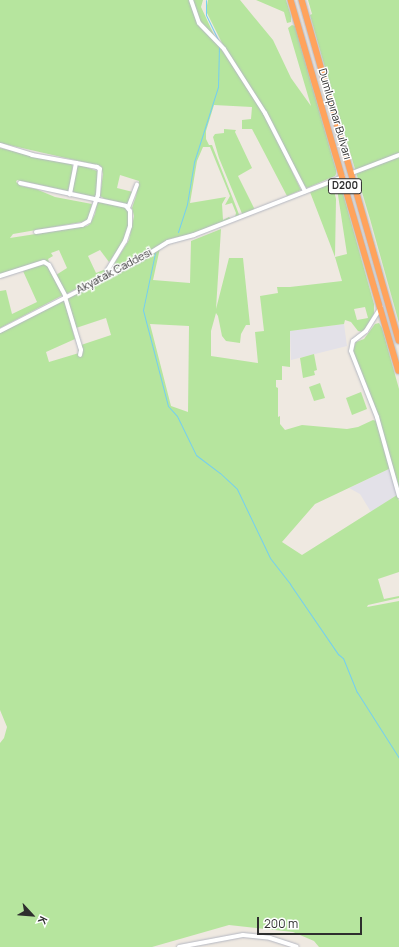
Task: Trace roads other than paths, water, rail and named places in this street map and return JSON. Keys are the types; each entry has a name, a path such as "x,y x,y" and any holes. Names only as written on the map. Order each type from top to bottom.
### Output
{"highway":[{"name":"Dumlupınar Bulvarı","path":"291,0 399,371"},
{"name":"Dumlupınar Bulvarı","path":"302,0 399,340"}],"street":[{"path":"191,0 197,19 224,49 265,113 305,191"},
{"path":"0,145 32,155 97,167 100,169 97,199 91,218 87,223 36,232"},
{"path":"352,173 399,155"},
{"path":"70,194 76,163"},
{"name":"Akyatak Caddesi","path":"0,331 139,260 168,242 194,236 343,177"},
{"path":"20,182 116,203 128,208"},
{"path":"108,276 107,271 125,241 131,216 128,208 137,185"},
{"path":"0,276 44,262 47,263 65,297 81,350 80,355"},
{"path":"380,307 366,331 353,341 351,351 377,417 399,496"},
{"path":"179,947 244,936 270,938 297,947"}],"waterway":[{"path":"206,0 206,15 218,40"},
{"path":"178,232 187,204 194,162 218,87 219,47"},
{"path":"155,253 143,310 168,406 177,416 196,455 220,473 237,489 270,558 290,584 338,654 343,658 357,692 399,758"}]}
